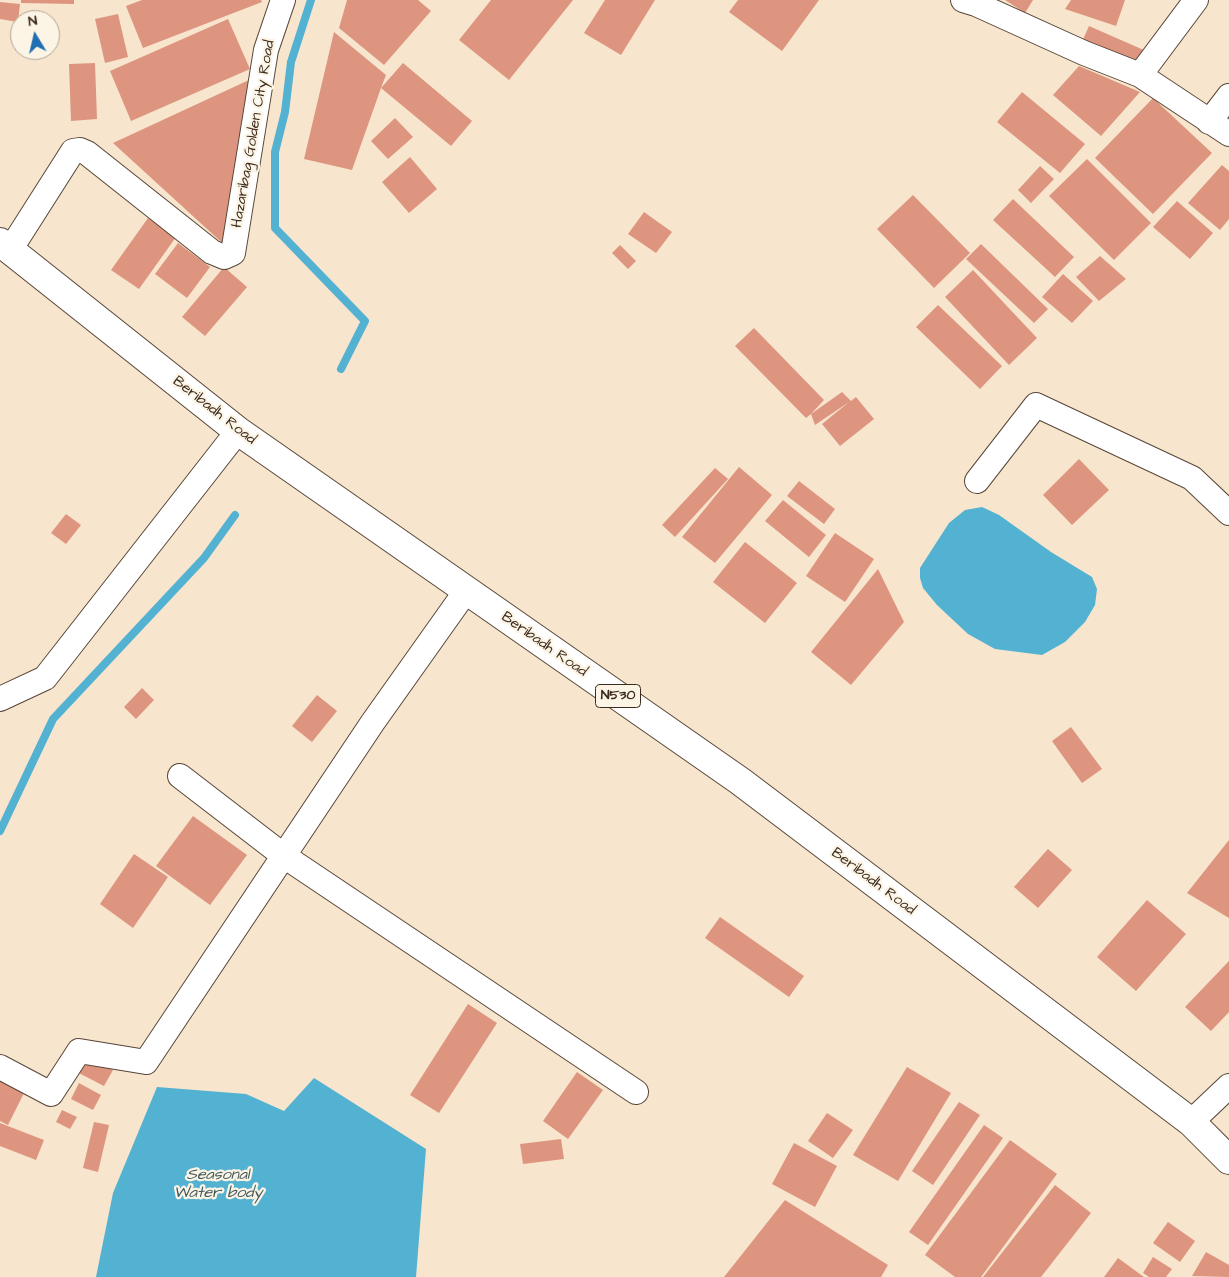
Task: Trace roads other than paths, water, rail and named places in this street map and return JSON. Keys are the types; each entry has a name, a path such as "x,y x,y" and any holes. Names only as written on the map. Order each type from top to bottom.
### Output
{"highway":[{"name":"Beribadh Road","path":"5,246 238,431 740,781 1191,1122 1229,1160"}],"street":[{"name":"Hazaribag Golden City Road","path":"5,246 73,151 80,150 212,252 224,256 233,253 266,50 283,0"},
{"path":"1140,75 1196,0"},
{"path":"973,1 1084,54 1140,75 1229,134"},
{"path":"1209,122 1229,96"},
{"path":"977,481 1036,404 1192,478 1229,513"},
{"path":"0,699 45,678 238,431"},
{"path":"0,1067 51,1094 79,1051 146,1062 373,722 466,591"},
{"path":"180,776 284,856 636,1092"},
{"path":"1191,1122 1229,1086"}],"water":[{"path":"982,507 999,515 1051,552 1092,577 1097,589 1095,605 1085,622 1065,642 1042,655 995,649 968,634 937,605 923,588 920,568 949,523 965,510"},
{"name":"Seasonal Water body","path":"314,1078 426,1149 416,1277 96,1277 113,1193 157,1087 246,1094 284,1111"}],"waterway":[{"path":"311,0 291,62 285,112 275,152 275,228 365,321 341,369"},
{"path":"0,831 53,719 204,558 235,515"}]}
